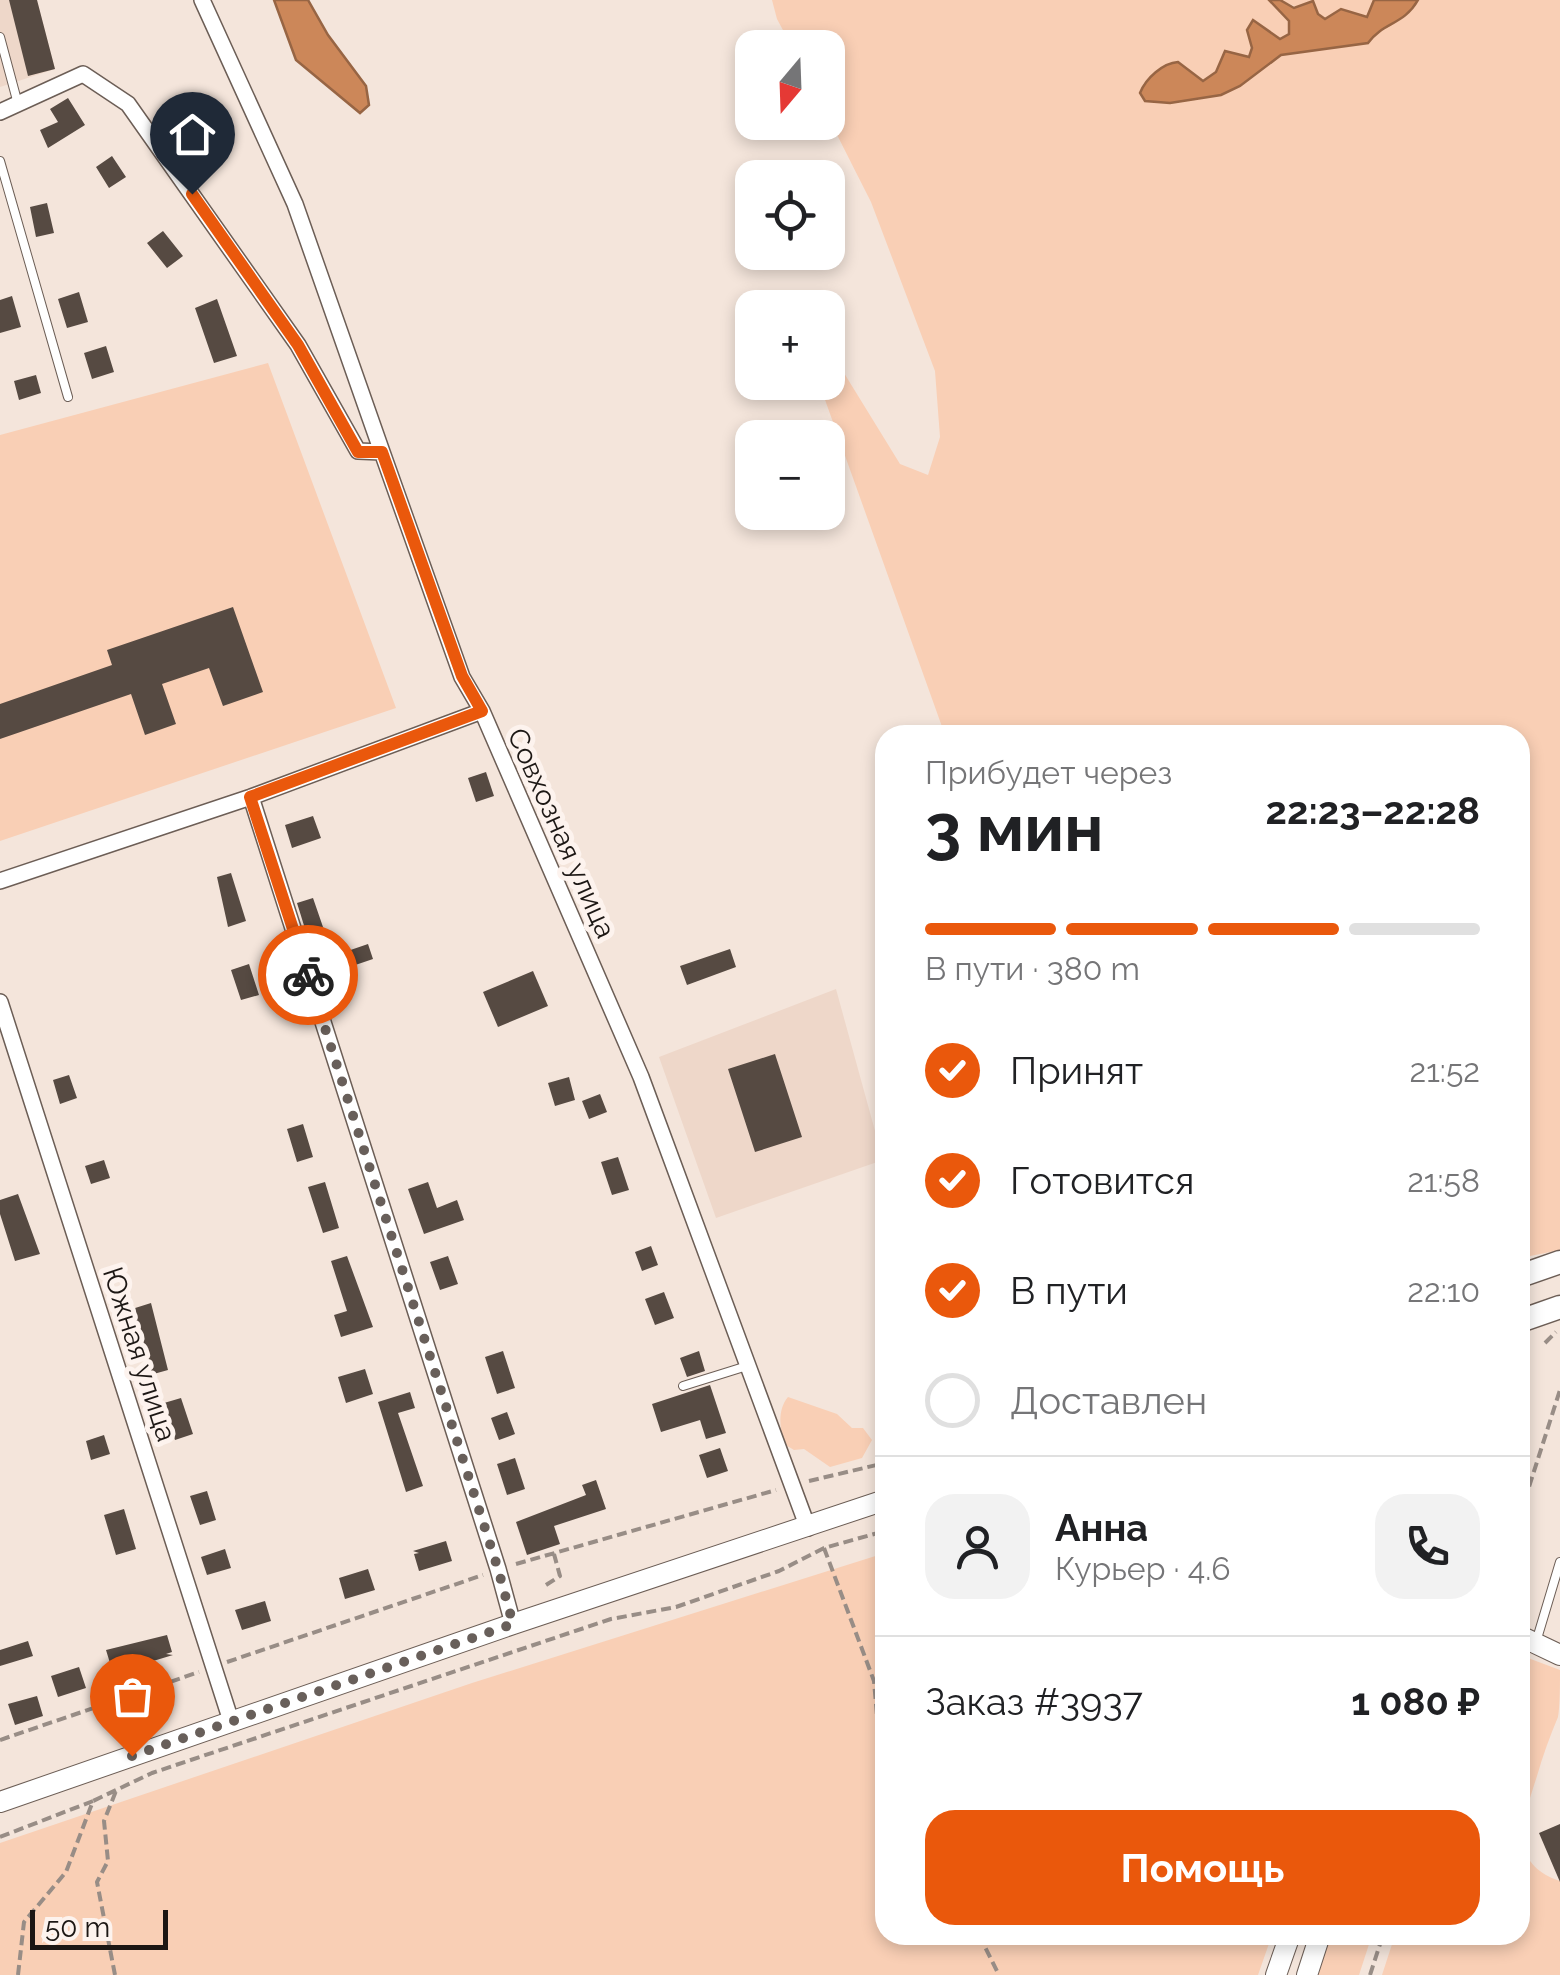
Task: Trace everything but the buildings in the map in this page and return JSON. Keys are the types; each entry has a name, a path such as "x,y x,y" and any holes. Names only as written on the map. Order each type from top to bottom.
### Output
{"main road":[{"path":"1530,1272 1560,1262"},
{"path":"1530,1321 1560,1307"},
{"path":"0,1802 875,1504"},
{"path":"808,1528 875,1510"},
{"path":"1530,1640 1560,1655"},
{"path":"1276,1975 1286,1945"},
{"path":"1307,1975 1317,1945"}],"street":[{"name":"Совхозная улица","path":"202,0 295,204 462,676 482,711 642,1077 808,1528"},
{"path":"0,112 84,74 128,104 298,345 358,452 382,452"},
{"path":"0,881 250,797 482,711"},
{"path":"250,797 513,1624"},
{"name":"Южная улица","path":"0,1002 231,1721"}],"lane":[{"path":"0,38 18,104"},
{"path":"0,162 68,397"},
{"path":"683,1386 746,1366"},
{"path":"1530,1634 1560,1562"}],"path":[{"path":"1545,1342 1560,1327"},
{"path":"1530,1484 1560,1390"},
{"path":"0,1740 498,1569 794,1484 875,1466"},
{"path":"0,1838 116,1792 152,1773 595,1625 676,1607 779,1570 824,1548 875,1535"},
{"path":"824,1548 875,1693"},
{"path":"546,1586 560,1576 554,1554"},
{"path":"115,1975 97,1882 108,1861 104,1822 116,1792"},
{"path":"18,1975 24,1922 66,1872 93,1801"},
{"path":"984,1945 999,1975"},
{"path":"1370,1975 1380,1945"}],"shaded area":[{"path":"0,0 37,0 55,69 0,87"},
{"path":"274,0 308,0 366,86 369,105 360,113 296,60"},
{"path":"772,0 1269,0 1289,21 1290,33 1281,39 1247,30 1252,48 1249,57 1203,81 1178,62 1143,84 1240,86 1281,55 1367,43 1418,0 1560,0 1560,1250 1530,1256 1530,725 941,725 845,456 845,420 832,420 825,400 845,400 845,375 900,464 928,475 940,437 935,371 871,202 840,140 845,140 845,30 783,30"},
{"path":"1269,0 1280,0 1294,8 1313,1 1318,14 1325,19 1341,9 1367,17 1374,0 1418,0 1368,43 1281,55 1240,86 1221,95 1170,103 1145,101 1140,93 1146,82 1167,65 1178,62 1203,81 1216,72 1225,51 1249,57 1252,48 1247,30 1253,20 1280,39 1289,34 1289,21"},
{"path":"1280,0 1374,0 1367,17 1325,19"},
{"path":"268,363 396,708 0,841 0,435"},
{"path":"836,989 875,1131 875,1163 716,1218 659,1057"},
{"path":"788,1397 837,1414 852,1428 863,1428 872,1440 862,1458 830,1467 804,1449 794,1450 784,1444 781,1414"},
{"path":"875,1556 875,1945 1268,1945 1258,1975 0,1975 0,1843 472,1683"},
{"path":"1530,1659 1560,1670 1558,1717 1530,1797"},
{"path":"1530,1861 1560,1881 1560,1975 1382,1975 1392,1945 1530,1945"},
{"path":"1324,1945 1369,1945 1359,1975 1314,1975"}],"way so far":[{"path":"132,1756 513,1624 308,975"}],"route":[{"path":"192,194 298,345 358,452 382,452 462,676 482,711 250,797 308,975"}]}
